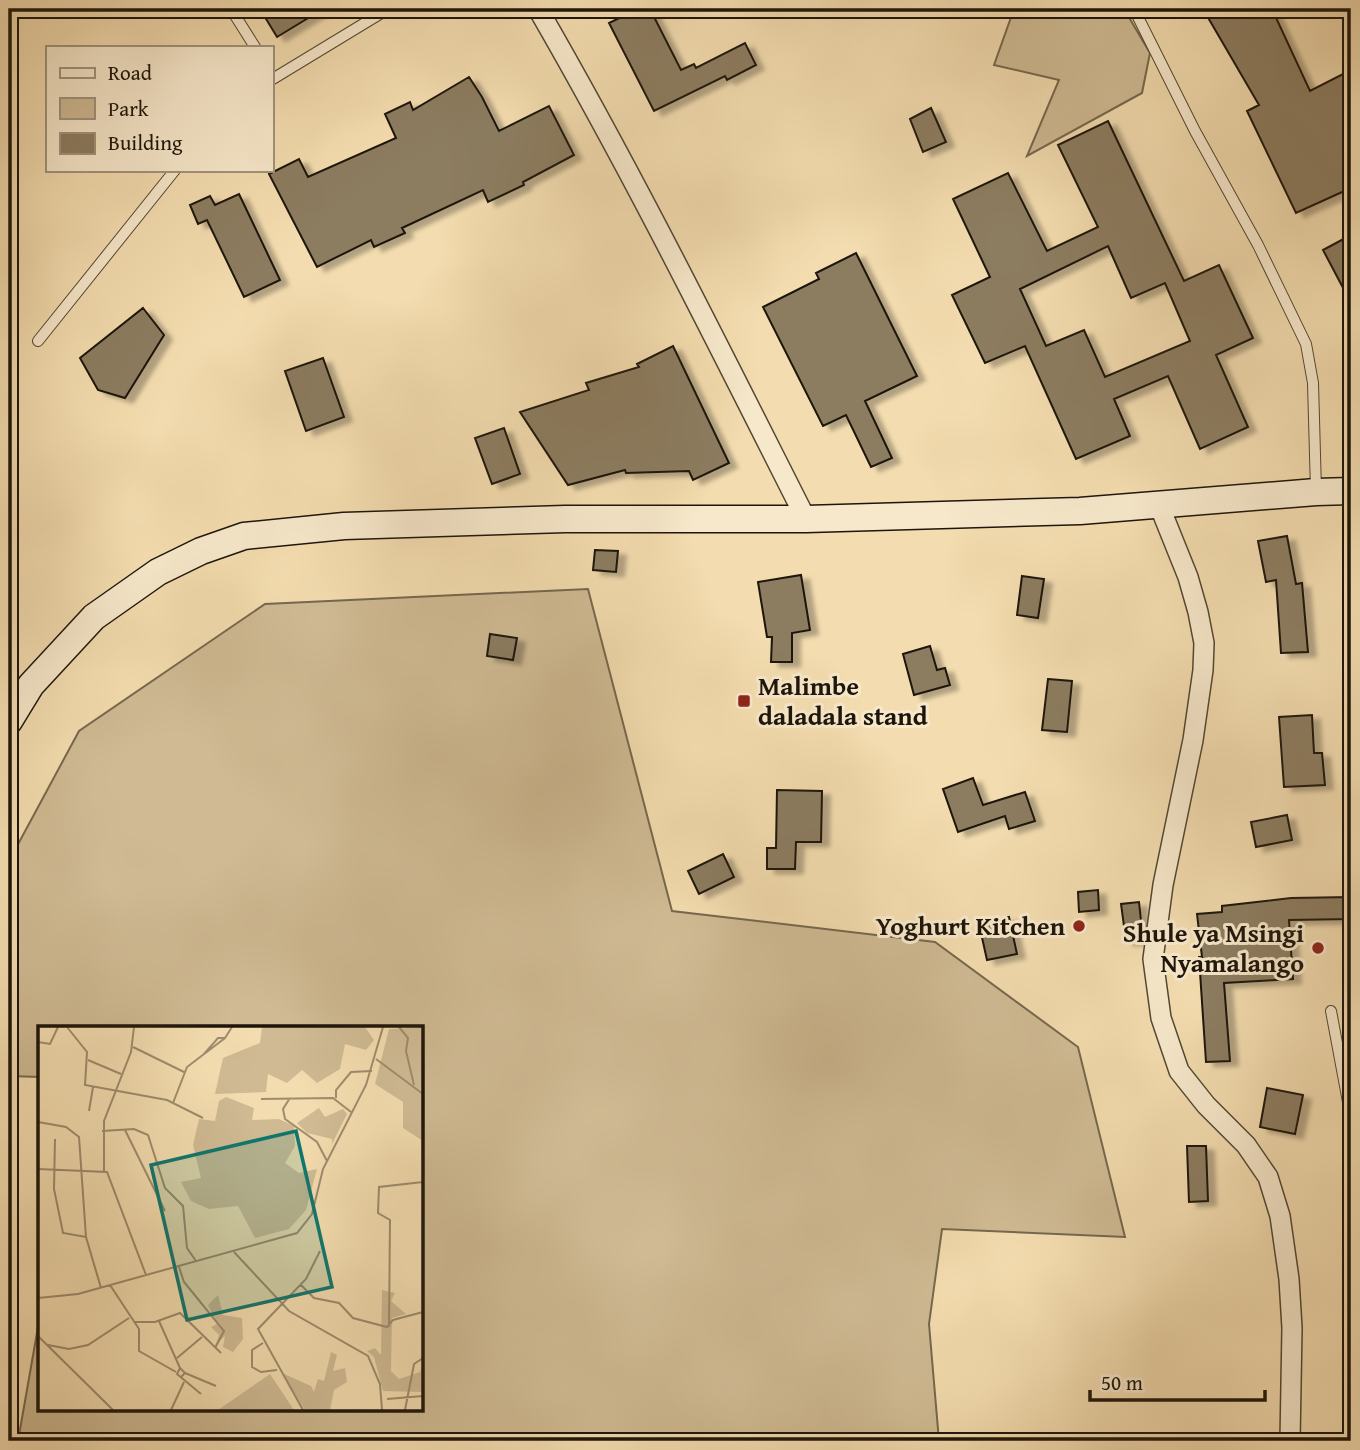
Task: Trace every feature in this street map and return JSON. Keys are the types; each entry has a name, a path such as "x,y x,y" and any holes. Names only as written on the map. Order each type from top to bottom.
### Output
{"main road":[{"path":"9,721 31,685 94,617 158,572 201,551 244,536 344,526 565,519 806,519 1080,511 1351,491"}],"street":[{"path":"538,9 666,242 806,519"},
{"path":"1158,505 1188,577 1204,643 1193,740 1163,885 1153,958 1161,1018 1179,1070 1206,1105 1246,1144 1268,1177 1280,1216 1289,1279 1292,1328 1290,1441"}],"lane":[{"path":"231,9 255,46"},
{"path":"273,76 388,9"},
{"path":"1134,9 1195,131 1258,245 1306,344 1314,383 1316,492"},
{"path":"38,341 173,172"},
{"path":"1331,1011 1351,1118"}],"green space":[{"path":"1014,9 1124,9 1150,53 1142,93 1027,156 1059,80 994,65"},
{"path":"588,589 672,911 935,942 1078,1047 1125,1237 942,1229 929,1324 939,1441 18,1441 38,1327 38,1412 424,1412 424,1026 38,1026 38,1077 9,1076 9,861 79,731 265,604"}],"building":[{"path":"260,9 323,9 277,37"},
{"path":"638,9 650,9 681,70 694,64 696,68 745,43 756,65 727,80 725,76 654,111 609,23"},
{"path":"1203,9 1272,9 1310,91 1351,70 1351,188 1296,213 1247,111 1259,105"},
{"path":"469,77 499,131 549,106 574,155 523,182 524,185 488,202 483,190 402,228 405,233 374,247 371,240 317,267 269,174 299,159 308,177 396,138 385,114 410,102 413,110"},
{"path":"931,108 946,142 923,152 910,119"},
{"path":"1108,121 1184,281 1219,265 1253,338 1216,355 1248,427 1200,449 1168,376 1114,399 1130,436 1076,459 1025,346 985,363 952,295 990,277 953,199 1008,173 1047,251 1098,227 1058,145","holes":["1108,246 1131,298 1165,283 1190,341 1105,377 1084,330 1046,346 1020,289"]},
{"path":"239,194 280,280 244,297 207,220 198,224 190,205 210,196 215,205"},
{"path":"1351,235 1351,303 1323,250"},
{"path":"856,253 917,376 865,401 892,458 871,467 846,415 823,426 763,307 819,279 816,273"},
{"path":"143,308 164,335 125,398 98,390 80,358"},
{"path":"673,346 729,463 693,480 689,471 626,473 625,470 568,485 520,412 589,390 586,383 639,367 637,364"},
{"path":"323,358 344,417 306,431 285,371"},
{"path":"504,428 520,474 492,484 475,438"},
{"path":"1287,536 1296,584 1302,583 1308,652 1281,653 1276,580 1266,582 1258,541"},
{"path":"595,550 618,551 616,572 593,570"},
{"path":"801,575 810,630 792,633 792,662 771,662 772,637 767,637 758,582"},
{"path":"1022,576 1044,579 1038,618 1017,615"},
{"path":"490,634 517,638 513,660 487,656"},
{"path":"930,646 937,670 945,668 950,685 914,695 903,654"},
{"path":"1048,679 1072,681 1067,732 1042,730"},
{"path":"1312,715 1314,753 1322,753 1325,785 1284,787 1279,717"},
{"path":"973,778 983,805 1025,792 1035,821 1009,829 1005,816 958,832 943,789"},
{"path":"777,790 822,791 821,842 796,842 795,869 767,869 767,848 776,848"},
{"path":"1287,815 1292,840 1256,847 1251,822"},
{"path":"723,854 734,877 699,894 688,871"},
{"path":"1098,890 1099,910 1079,912 1078,892"},
{"path":"1351,897 1351,919 1289,920 1293,979 1224,983 1230,1061 1206,1062 1199,957 1202,957 1197,914 1222,912 1222,906 1291,898"},
{"path":"1139,902 1143,939 1126,941 1121,904"},
{"path":"1009,917 1017,954 987,960 979,924"},
{"path":"1267,1088 1303,1095 1295,1134 1260,1127"},
{"path":"1187,1146 1206,1146 1208,1201 1189,1202"}],"place":[{"name":"Malimbe daladala stand","path":"744,701"},
{"name":"Yoghurt Kitchen","path":"1079,926"},
{"name":"Shule ya Msingi Nyamalango","path":"1318,948"}]}
